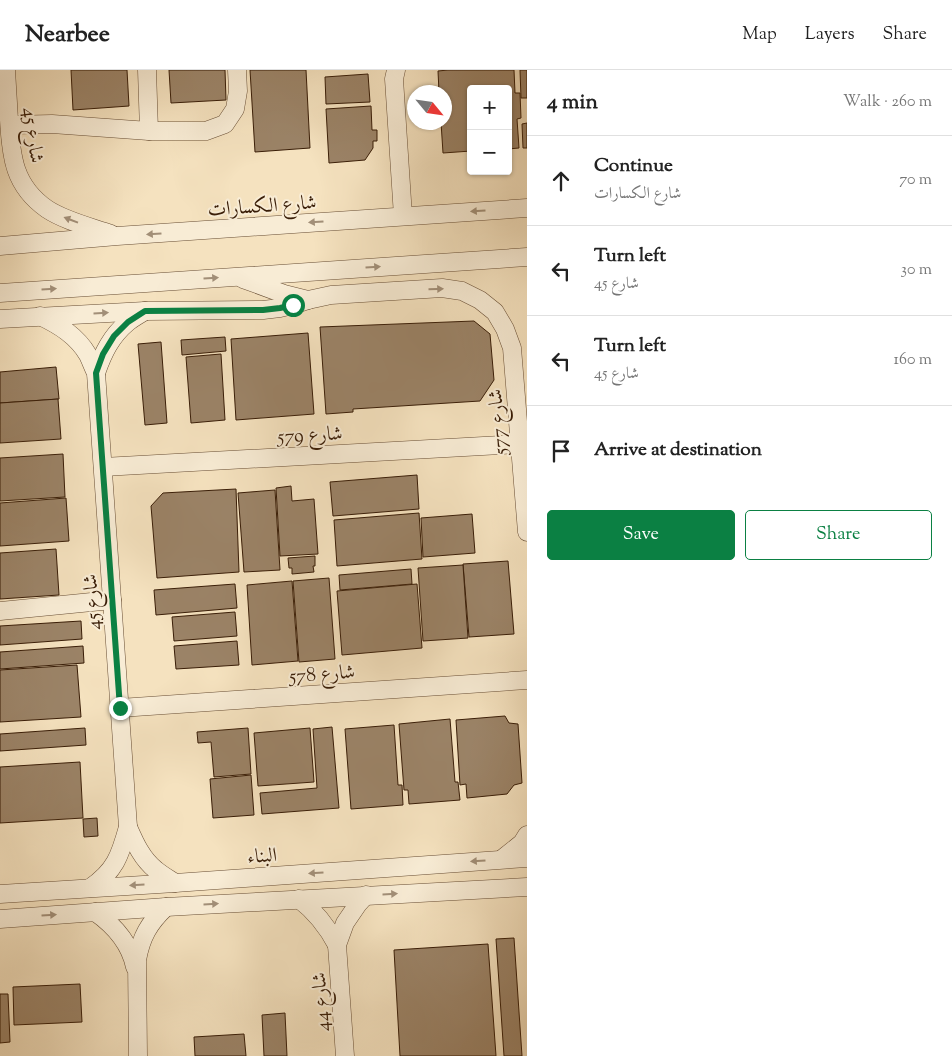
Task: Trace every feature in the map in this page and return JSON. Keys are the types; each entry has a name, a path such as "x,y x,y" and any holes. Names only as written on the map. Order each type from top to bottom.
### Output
{"street":[{"name":"شارع 45","path":"6,70 13,161 20,180 32,196 47,209 66,218 117,236"},
{"path":"146,70 149,131"},
{"path":"10,125 52,124 149,131 206,131 225,124 235,109 238,91 237,70"},
{"path":"396,70 394,79 403,216"},
{"name":"شارع الكسارات","path":"0,246 117,236 527,208"},
{"path":"0,293 527,257"},
{"path":"238,277 308,300"},
{"name":"شارع 577","path":"308,300 331,295 442,288 462,291 480,300 495,312 505,329 512,348 527,532"},
{"path":"0,319 145,311 263,310 280,308 308,300"},
{"name":"شارع 45","path":"96,373 103,354 114,336 128,322 145,311"},
{"name":"شارع 45","path":"39,316 58,325 74,338 87,354 96,373 128,827 117,860 110,871 90,888"},
{"name":"شارع 579","path":"103,468 520,444"},
{"path":"0,611 112,600"},
{"name":"شارع 578","path":"120,708 527,680"},
{"name":"شارع 45","path":"128,827 146,860 156,870 176,883"},
{"path":"502,859 522,843 527,835"},
{"name":"البناء","path":"0,894 527,858"},
{"path":"0,919 166,907 527,886"},
{"name":"شارع 44","path":"345,1056 337,945 348,918 366,895"},
{"name":"شارع 44","path":"299,899 321,919 337,945"},
{"path":"138,1056 136,960 143,936 149,925 166,907"},
{"path":"95,912 114,928 129,948 136,972"}],"building":[{"path":"71,70 127,70 129,106 73,110"},
{"path":"169,70 225,70 226,100 171,103"},
{"path":"250,70 306,70 310,148 255,152"},
{"path":"514,70 515,93 520,93 521,118 517,119 519,148 512,149 512,85 467,85 467,151 443,153 442,130 452,130 452,85 439,85 438,71"},
{"path":"520,70 527,70 527,98 521,98"},
{"path":"368,74 370,102 326,104 325,77"},
{"path":"371,106 372,130 377,130 377,141 373,141 373,148 365,160 329,163 326,109"},
{"path":"527,123 527,148 523,148 522,124"},
{"path":"474,321 490,334 494,380 480,401 353,409 353,412 326,414 320,327"},
{"path":"308,333 314,414 236,420 231,339"},
{"path":"225,337 226,351 182,355 181,340"},
{"path":"161,342 167,423 145,425 138,344"},
{"path":"221,354 225,420 191,423 186,357"},
{"path":"56,367 59,399 0,403 0,372"},
{"path":"58,399 61,439 0,443 0,403"},
{"path":"63,454 65,497 0,501 0,458"},
{"path":"417,475 419,509 333,516 330,482"},
{"path":"291,486 292,501 314,499 318,554 280,556 276,488"},
{"path":"236,489 239,572 157,578 151,506 163,493"},
{"path":"275,490 280,570 244,572 238,493"},
{"path":"66,498 69,541 0,546 0,503"},
{"path":"419,513 422,559 337,566 334,520"},
{"path":"472,514 475,553 423,557 421,518"},
{"path":"56,549 59,595 0,599 0,553"},
{"path":"315,556 314,572 292,574 288,558"},
{"path":"508,561 514,634 469,637 463,564"},
{"path":"463,565 468,638 423,641 418,568"},
{"path":"411,569 412,584 340,590 339,575"},
{"path":"329,578 335,659 299,662 293,581"},
{"path":"292,581 298,661 252,665 247,585"},
{"path":"235,584 237,608 156,615 154,590"},
{"path":"417,584 422,648 342,655 337,591"},
{"path":"235,612 237,636 174,641 172,617"},
{"path":"81,621 82,639 0,645 0,626"},
{"path":"237,641 239,665 176,669 174,646"},
{"path":"83,646 84,663 0,669 0,652"},
{"path":"77,665 81,717 0,722 0,670"},
{"path":"505,716 509,723 518,724 522,783 514,785 507,794 467,798 466,784 460,785 456,720"},
{"path":"450,719 455,782 458,782 460,800 409,804 408,790 404,790 399,724"},
{"path":"394,725 398,785 402,785 403,805 351,809 345,729"},
{"path":"332,727 339,808 262,814 260,793 317,788 313,729"},
{"path":"85,728 86,745 0,751 0,734"},
{"path":"248,728 251,774 214,777 211,742 198,743 197,732"},
{"path":"310,728 314,782 258,786 254,733"},
{"path":"80,762 83,818 0,823 0,767"},
{"path":"251,775 254,815 213,818 210,779"},
{"path":"97,818 98,836 84,837 83,819"},
{"path":"514,938 522,1056 504,1056 496,939"},
{"path":"488,944 496,1056 400,1056 394,950"},
{"path":"80,984 82,1022 14,1025 13,987"},
{"path":"0,994 8,994 10,1042 0,1043"},
{"path":"285,1013 287,1056 264,1056 262,1015"},
{"path":"244,1034 246,1056 195,1056 194,1037"}],"route":[{"path":"120,708 96,373 103,354 114,336 128,322 145,311 263,310 293,305"}]}
